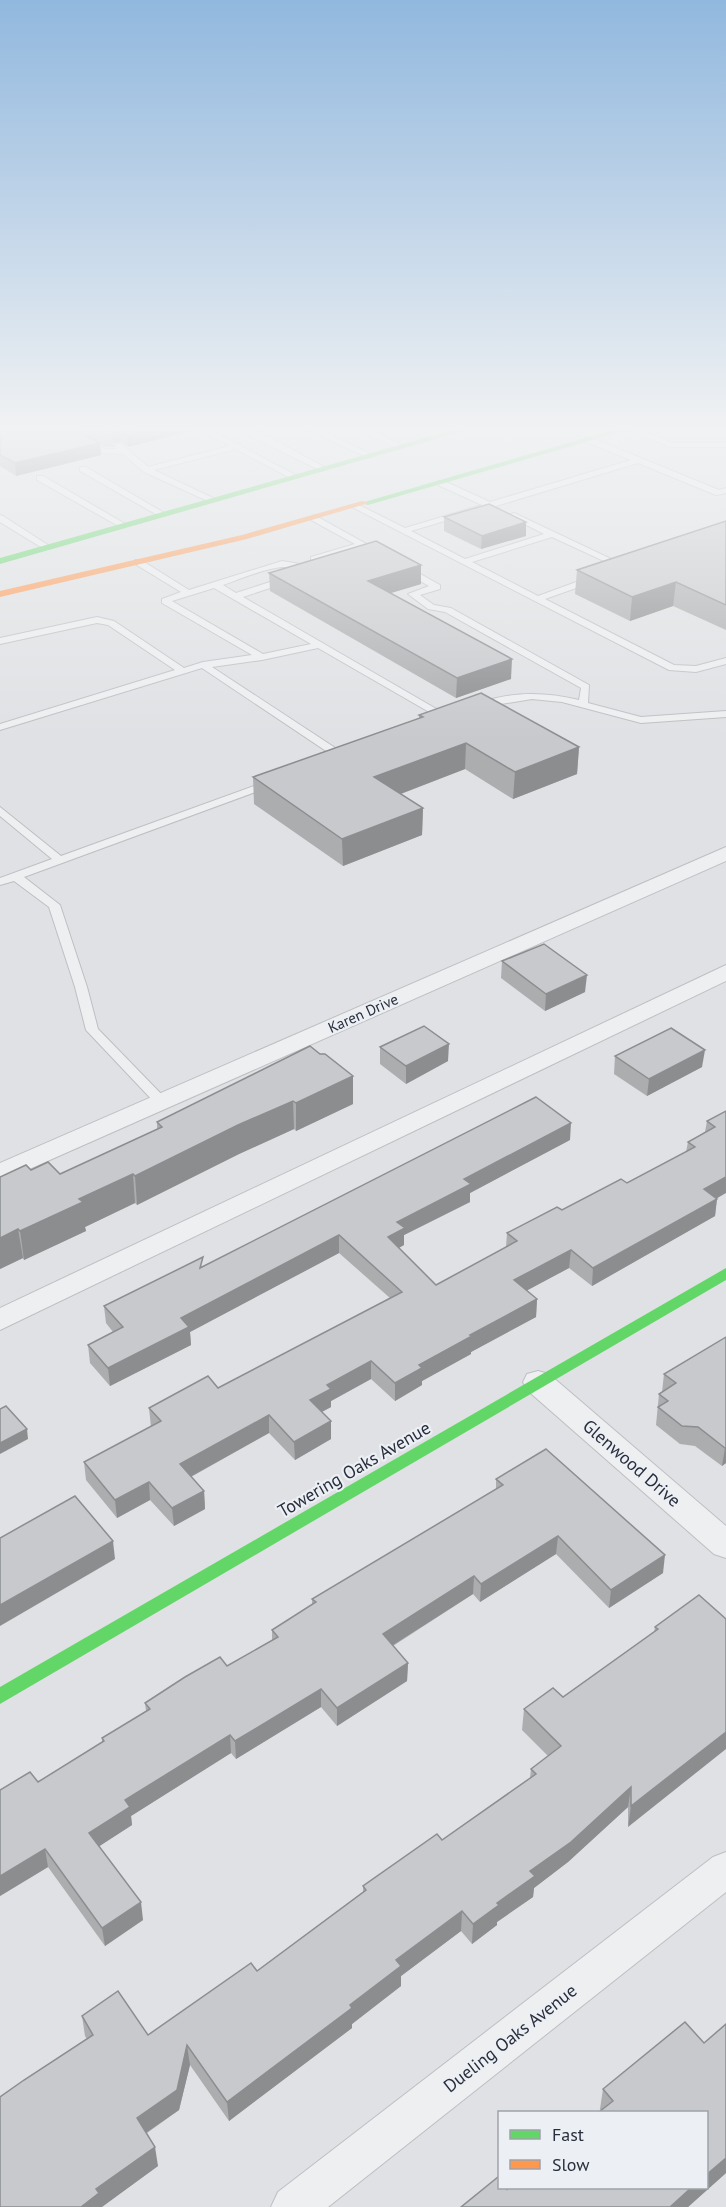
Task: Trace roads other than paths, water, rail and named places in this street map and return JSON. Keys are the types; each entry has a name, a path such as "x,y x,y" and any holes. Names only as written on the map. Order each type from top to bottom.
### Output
{"main road":[{"path":"0,561 95,533"},
{"path":"101,571 184,541 216,533"},
{"path":"0,594 254,533"},
{"name":"Towering Oaks Avenue","path":"0,1696 726,1273"}],"street":[{"name":"Karen Drive","path":"0,1173 726,853"},
{"path":"0,1320 726,972"},
{"name":"Glenwood Drive","path":"538,1382 726,1545"},
{"name":"Dueling Oaks Avenue","path":"293,2207 726,1869"}],"lane":[{"path":"24,533 47,547"},
{"path":"341,533 390,561"},
{"path":"408,533 672,668 696,669 726,661"},
{"path":"464,562 552,534 626,568"},
{"path":"314,559 362,545"},
{"path":"138,562 188,594"},
{"path":"235,596 310,572 297,566 282,564 165,601 262,657"},
{"path":"615,572 637,564"},
{"path":"400,566 437,587 413,594 431,607 448,610 586,687 583,706"},
{"path":"537,598 604,576"},
{"path":"216,585 446,718"},
{"path":"0,641 97,620 111,623 182,671"},
{"path":"2,724 203,665 262,657 318,645"},
{"path":"203,665 343,757"},
{"path":"474,708 493,701 532,696 562,699 641,720 726,714"},
{"path":"0,882 274,782"},
{"path":"0,810 61,861"},
{"path":"17,877 54,905 81,987 92,1030 161,1101"}]}
